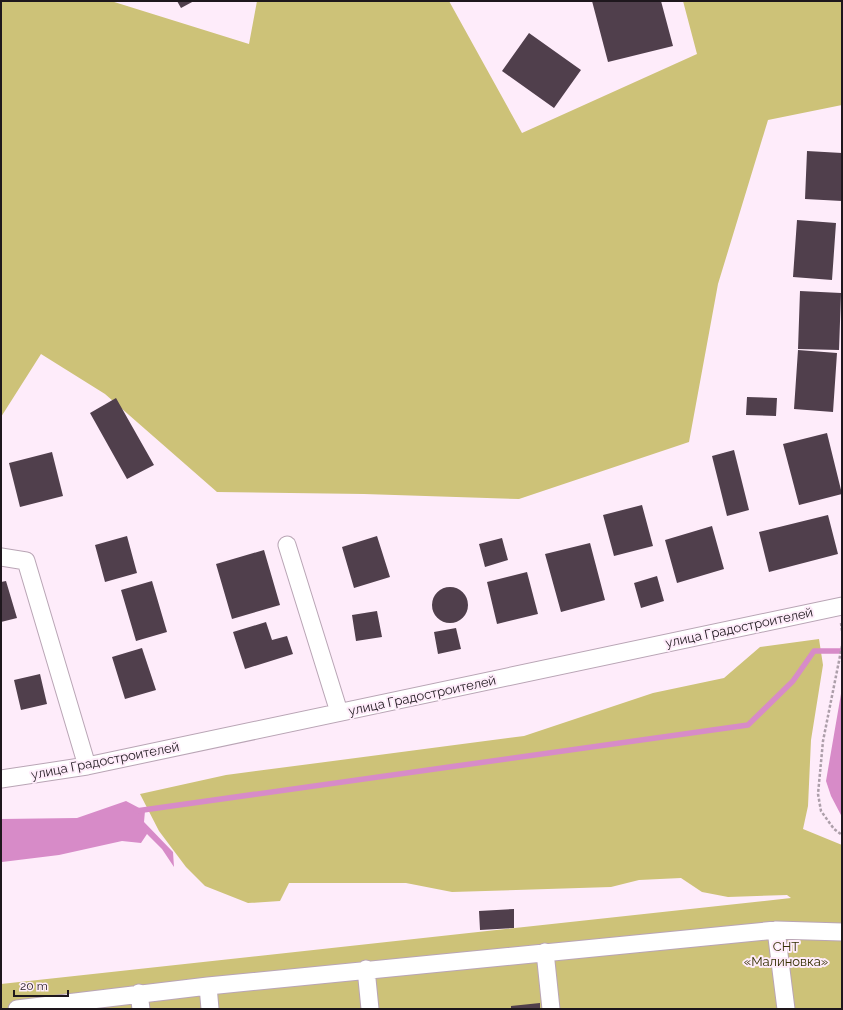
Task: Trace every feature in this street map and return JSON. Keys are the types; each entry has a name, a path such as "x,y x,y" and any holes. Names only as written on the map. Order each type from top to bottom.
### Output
{"street":[{"path":"287,544 339,712"},
{"path":"1,558 26,561 87,766"},
{"name":"улица Градостроителей","path":"1,779 87,766 842,606"},
{"path":"17,1009 140,1001 208,986 366,969 776,930 842,932"},
{"path":"776,930 786,1009"},
{"path":"545,952 551,1009"},
{"path":"366,969 370,1009"},
{"path":"208,986 210,1009"}],"path":[{"path":"842,646 823,742 818,794 821,811 834,828 842,835"}],"green space":[{"path":"1,1 111,1 249,44 257,1 449,1 522,133 697,54 683,1 842,1 842,105 768,120 718,284 689,442 519,499 364,494 217,492 105,394 41,354 1,417"},
{"name":"СНТ «Малиновка»","path":"819,639 823,665 811,740 808,806 803,829 842,845 842,1009 1,1009 1,984 791,898 787,895 728,897 702,892 681,878 639,880 611,887 452,892 406,883 289,883 280,901 248,903 205,886 186,867 159,831 140,794 226,775 524,736 653,693 724,678 760,647"}],"shaded area":[{"path":"842,688 842,817 831,796 826,781"},
{"path":"126,801 145,811 144,822 173,852 174,867 162,849 147,834 141,843 122,841 59,855 2,862 1,860 1,819 77,818"}],"building":[{"path":"177,1 194,1 181,8"},
{"path":"592,1 661,1 673,46 608,62"},
{"path":"529,33 581,70 554,108 502,71"},
{"path":"807,151 842,153 842,201 805,199"},
{"path":"797,220 836,223 832,280 793,277"},
{"path":"800,291 841,293 839,350 798,349"},
{"path":"798,350 837,353 833,412 794,409"},
{"path":"747,397 777,398 776,416 746,415"},
{"path":"116,398 154,465 127,479 90,413"},
{"path":"827,433 842,494 799,505 783,444"},
{"path":"734,450 749,510 727,516 712,456"},
{"path":"52,452 63,496 20,507 9,463"},
{"path":"642,505 653,546 614,556 603,515"},
{"path":"828,515 838,554 769,572 759,532"},
{"path":"712,526 724,569 677,583 665,540"},
{"path":"127,536 137,573 105,582 95,545"},
{"path":"377,536 390,577 354,588 342,547"},
{"path":"502,538 508,560 485,567 479,544"},
{"path":"590,543 605,600 561,612 545,554"},
{"path":"264,550 280,605 232,619 216,564"},
{"path":"527,572 538,614 497,624 487,582"},
{"path":"657,576 664,601 641,608 634,583"},
{"path":"6,581 17,618 1,622 1,582"},
{"path":"152,581 167,632 136,641 121,590"},
{"path":"450,587 460,590 465,595 468,605 465,615 460,620 450,623 440,620 435,615 432,605 435,595 440,590"},
{"path":"377,611 382,637 356,641 352,615"},
{"path":"266,622 272,640 287,636 293,654 245,669 233,632"},
{"path":"456,628 461,649 438,654 434,632"},
{"path":"142,648 156,690 125,699 112,657"},
{"path":"40,674 47,704 21,710 14,680"},
{"path":"514,909 514,928 480,930 479,911"},
{"path":"540,1003 540,1009 511,1009 511,1006"}],"waterway":[{"path":"136,811 748,725 793,681 814,651 842,651"}]}
